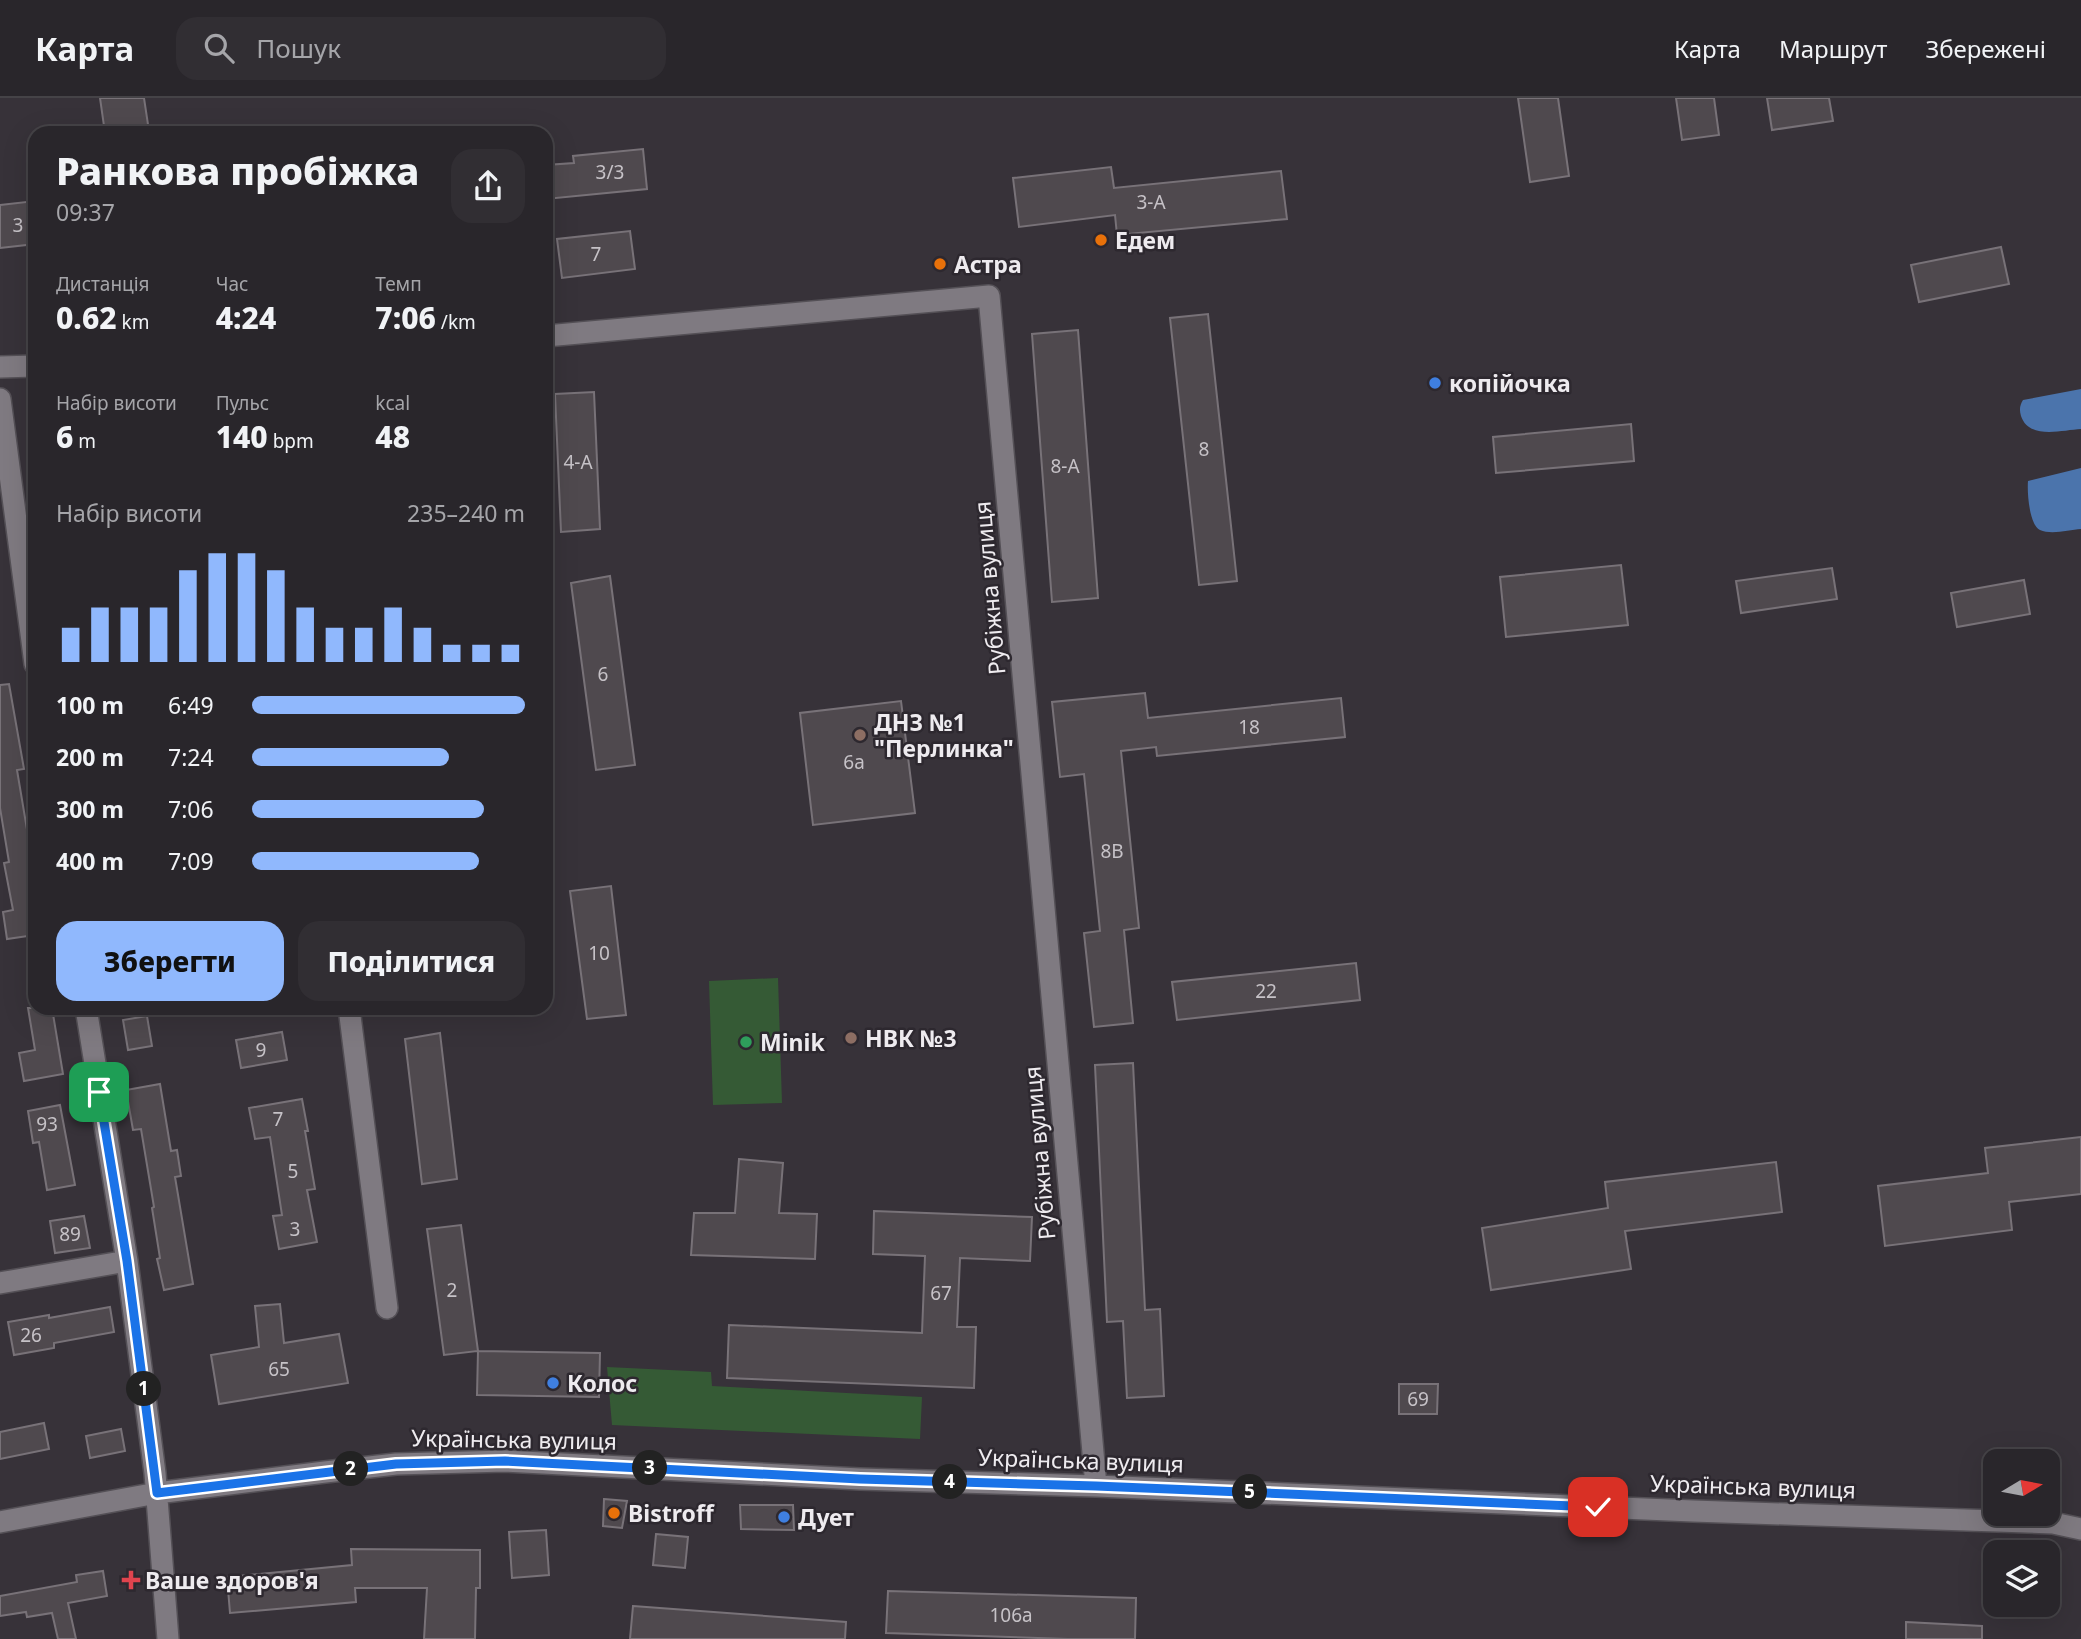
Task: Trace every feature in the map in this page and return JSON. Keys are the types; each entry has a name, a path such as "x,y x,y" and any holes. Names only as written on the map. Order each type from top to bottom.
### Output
{"street":[{"name":"Рубіжна вулиця","path":"553,335 989,296 1096,1486"},
{"path":"0,367 28,366"},
{"path":"0,399 28,611"},
{"path":"87,1015 127,1261 157,1493 168,1639"},
{"path":"350,1015 387,1308"},
{"path":"0,1283 127,1261"},
{"name":"Українська вулиця","path":"0,1522 157,1493 396,1464 505,1461 860,1479 2053,1523 2081,1528"}],"green space":[{"name":"Minik","path":"778,978 782,1103 713,1105 709,981"},
{"path":"607,1367 711,1372 712,1386 922,1397 920,1439 612,1425"}],"water":[{"path":"2081,389 2081,429 2038,431 2025,423 2021,416 2020,407 2023,400"},
{"path":"2081,468 2081,529 2055,532 2040,530 2031,515 2028,481"}],"building":[{"path":"100,98 144,98 148,126 104,126"},
{"path":"1518,98 1558,98 1569,176 1530,182"},
{"path":"1676,98 1714,98 1719,135 1682,140"},
{"path":"1767,98 1829,98 1833,121 1772,130"},
{"path":"643,149 647,189 553,198 553,164 574,163 573,156"},
{"path":"1111,167 1114,188 1281,171 1287,219 1117,235 1115,215 1019,227 1013,178"},
{"path":"28,202 28,245 0,248 0,205"},
{"path":"630,231 635,269 562,278 557,239"},
{"path":"2001,247 2009,284 1919,302 1911,265"},
{"path":"1208,314 1237,581 1199,585 1170,318"},
{"path":"1078,330 1098,598 1052,602 1032,334"},
{"path":"594,392 600,529 561,532 555,394"},
{"path":"1631,424 1634,461 1496,473 1493,437"},
{"path":"1621,565 1628,625 1506,637 1500,577"},
{"path":"1832,568 1837,599 1741,613 1736,581"},
{"path":"610,576 635,765 596,770 571,583"},
{"path":"2024,580 2030,614 1957,627 1951,593"},
{"path":"9,684 24,769 17,770 28,835 28,936 7,939 3,912 13,910 4,863 9,862 0,808 0,685"},
{"path":"1145,693 1148,718 1341,698 1345,737 1157,756 1156,747 1121,751 1139,928 1124,930 1133,1023 1094,1027 1084,933 1100,931 1084,774 1060,777 1052,702"},
{"path":"901,701 915,813 813,825 800,713"},
{"path":"611,886 626,1015 587,1019 570,891"},
{"path":"1356,963 1360,1000 1177,1020 1172,982"},
{"path":"29,1015 53,1015 63,1074 24,1081 19,1053 35,1050"},
{"path":"147,1016 152,1046 128,1050 123,1020"},
{"path":"282,1032 287,1060 241,1068 236,1040"},
{"path":"440,1033 457,1179 422,1184 405,1039"},
{"path":"1133,1063 1145,1310 1160,1309 1164,1396 1127,1398 1123,1321 1107,1322 1095,1065"},
{"path":"160,1084 171,1151 177,1150 181,1176 175,1177 193,1284 164,1290 157,1259 160,1258 152,1208 154,1207 141,1129 133,1130 126,1090"},
{"path":"302,1099 315,1189 307,1190 317,1242 279,1249 273,1216 282,1215 270,1137 255,1139 249,1108"},
{"path":"60,1105 75,1185 47,1190 39,1142 33,1143 28,1111"},
{"path":"2081,1137 2081,1194 2009,1202 2012,1230 1885,1246 1878,1186 1988,1173 1985,1148"},
{"path":"739,1159 783,1163 779,1213 817,1214 815,1259 691,1255 694,1213 735,1213"},
{"path":"1776,1162 1782,1212 1625,1231 1631,1269 1491,1290 1482,1228 1608,1208 1605,1182"},
{"path":"874,1211 1032,1217 1030,1261 960,1258 957,1327 976,1327 974,1388 727,1378 729,1325 922,1333 925,1256 873,1254"},
{"path":"84,1216 90,1248 55,1253 50,1221"},
{"path":"461,1225 478,1351 444,1355 427,1229"},
{"path":"280,1304 284,1343 339,1334 348,1383 219,1404 211,1355 259,1347 255,1306"},
{"path":"110,1307 114,1332 54,1343 54,1348 14,1355 8,1322"},
{"path":"478,1351 600,1353 599,1397 477,1395"},
{"path":"1399,1384 1438,1384 1437,1414 1399,1414"},
{"path":"44,1423 49,1449 0,1459 0,1432"},
{"path":"121,1429 125,1451 90,1458 86,1436"},
{"name":"Bistroff","path":"604,1499 627,1501 622,1528 603,1526"},
{"path":"740,1505 793,1505 794,1530 741,1529"},
{"path":"546,1530 549,1575 512,1578 509,1532"},
{"path":"656,1534 688,1537 685,1568 653,1565"},
{"path":"351,1549 480,1550 480,1588 476,1588 475,1639 424,1639 427,1588 355,1588 356,1602 230,1613 227,1577 352,1565"},
{"path":"103,1571 107,1596 68,1603 76,1639 58,1639 52,1613 27,1617 26,1612 0,1616 0,1596 77,1582 76,1575"},
{"path":"888,1591 1136,1598 1135,1639 886,1633"},
{"path":"633,1606 846,1622 845,1639 630,1639"},
{"path":"1906,1622 1982,1626 1982,1639 1906,1639"}],"place":[{"name":"Едем","path":"1101,240"},
{"name":"Астра","path":"940,264"},
{"name":"копійочка","path":"1435,383"},
{"name":"ДНЗ №1 \"Перлинка\"","path":"860,735"},
{"name":"НВК №3","path":"851,1038"},
{"name":"Minik","path":"746,1042"},
{"name":"Колос","path":"553,1383"},
{"name":"Bistroff","path":"614,1513"},
{"name":"Дует","path":"784,1517"},
{"name":"Ваше здоров'я","path":"131,1580"}],"route":[{"path":"99,1092 127,1261 157,1493 396,1464 505,1461 860,1479 1598,1507"}]}
